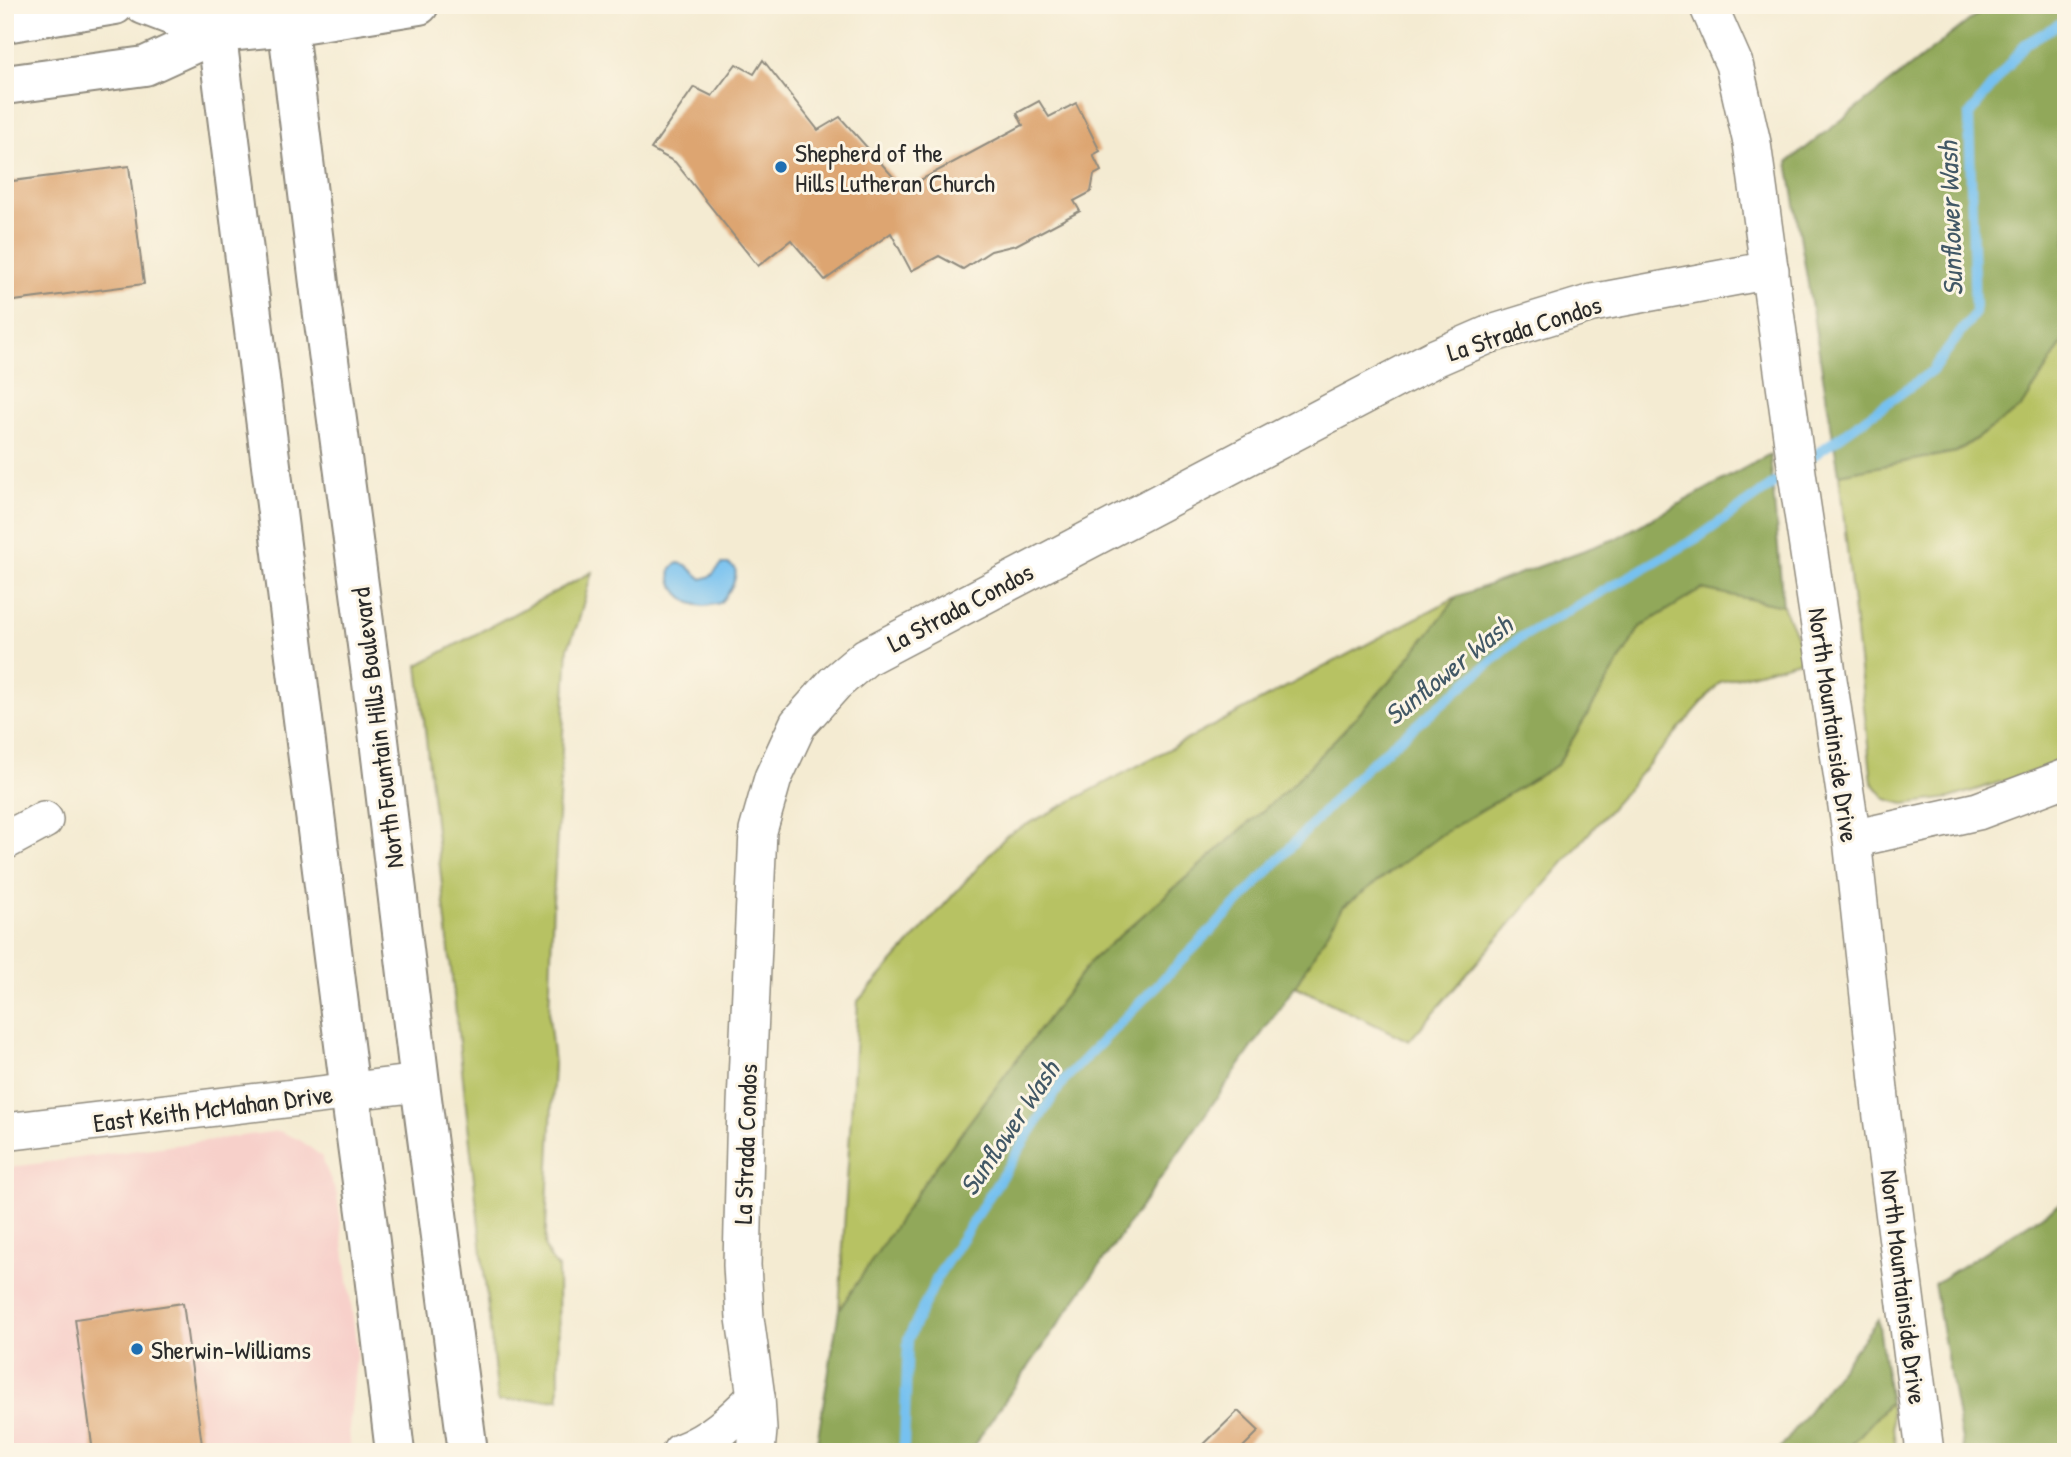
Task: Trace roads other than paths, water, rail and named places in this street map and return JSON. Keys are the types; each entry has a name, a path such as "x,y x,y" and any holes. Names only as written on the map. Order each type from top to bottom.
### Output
{"main road":[{"path":"5,23 115,5"},
{"path":"144,5 215,19 419,5"},
{"name":"North Fountain Hills Boulevard","path":"286,16 468,1452"},
{"path":"5,85 145,66 215,19"},
{"path":"215,19 395,1452"}],"street":[{"name":"North Mountainside Drive","path":"1708,5 1734,64 1752,143 1798,480 1852,839 1882,1117 1925,1452"},
{"name":"La Strada Condos","path":"756,1452 756,1396 741,1265 758,831 774,778 798,724 835,683 866,657 1435,358 1488,335 1592,303 1770,270"},
{"path":"1852,839 1978,811 2066,778"},
{"path":"5,841 44,820"},
{"name":"East Keith McMahan Drive","path":"5,1132 420,1083"},
{"path":"681,1452 698,1446 730,1423 756,1396"}],"water":[{"path":"678,563 686,565 702,579 711,576 722,564 728,564 735,568 734,582 720,603 697,605 684,599 672,582 671,568"}],"waterway":[{"name":"Sunflower Wash","path":"1802,464 1932,371 1975,313 1969,115 2025,44 2066,20"},
{"name":"Sunflower Wash","path":"902,1452 908,1339 939,1274 1063,1081 1240,901 1363,770 1518,639 1699,537 1789,473"}],"place":[{"name":"Shepherd of the Hills Lutheran Church","path":"781,167"},
{"name":"Sherwin-Williams","path":"137,1349"}]}
